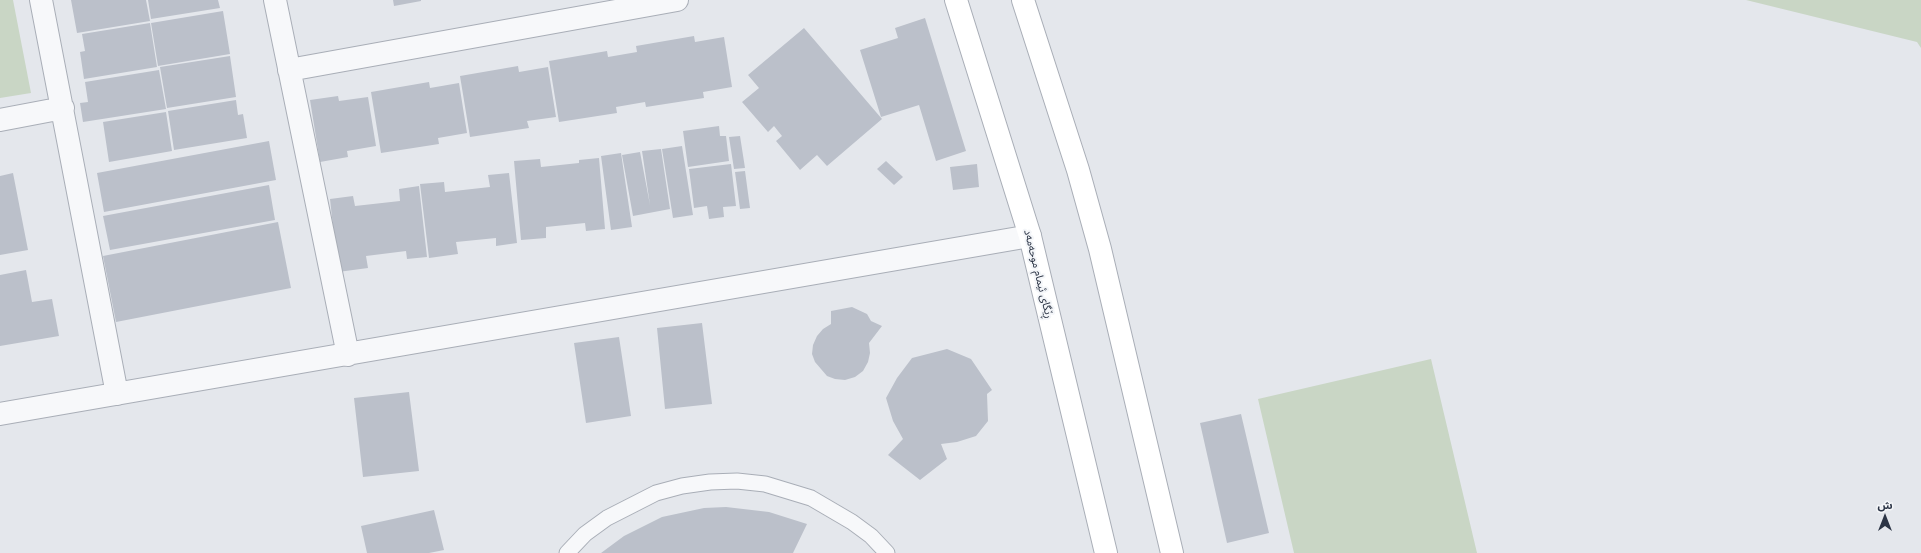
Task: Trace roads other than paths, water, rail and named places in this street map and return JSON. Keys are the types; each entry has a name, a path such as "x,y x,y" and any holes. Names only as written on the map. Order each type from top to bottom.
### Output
{"main road":[{"name":"ڕێگای ئیمام موحەمەد","path":"956,0 1030,236 1106,553"},
{"path":"1024,0 1078,170 1100,249 1172,553"}],"street":[{"path":"41,0 117,394"},
{"path":"274,0 348,355"},
{"path":"289,70 677,0"},
{"path":"0,120 63,108"},
{"path":"0,414 1030,236"}],"lane":[{"path":"567,553 585,534 606,518 656,493 682,486 710,482 737,481 765,484 811,498 852,522 871,536 887,553"}]}
